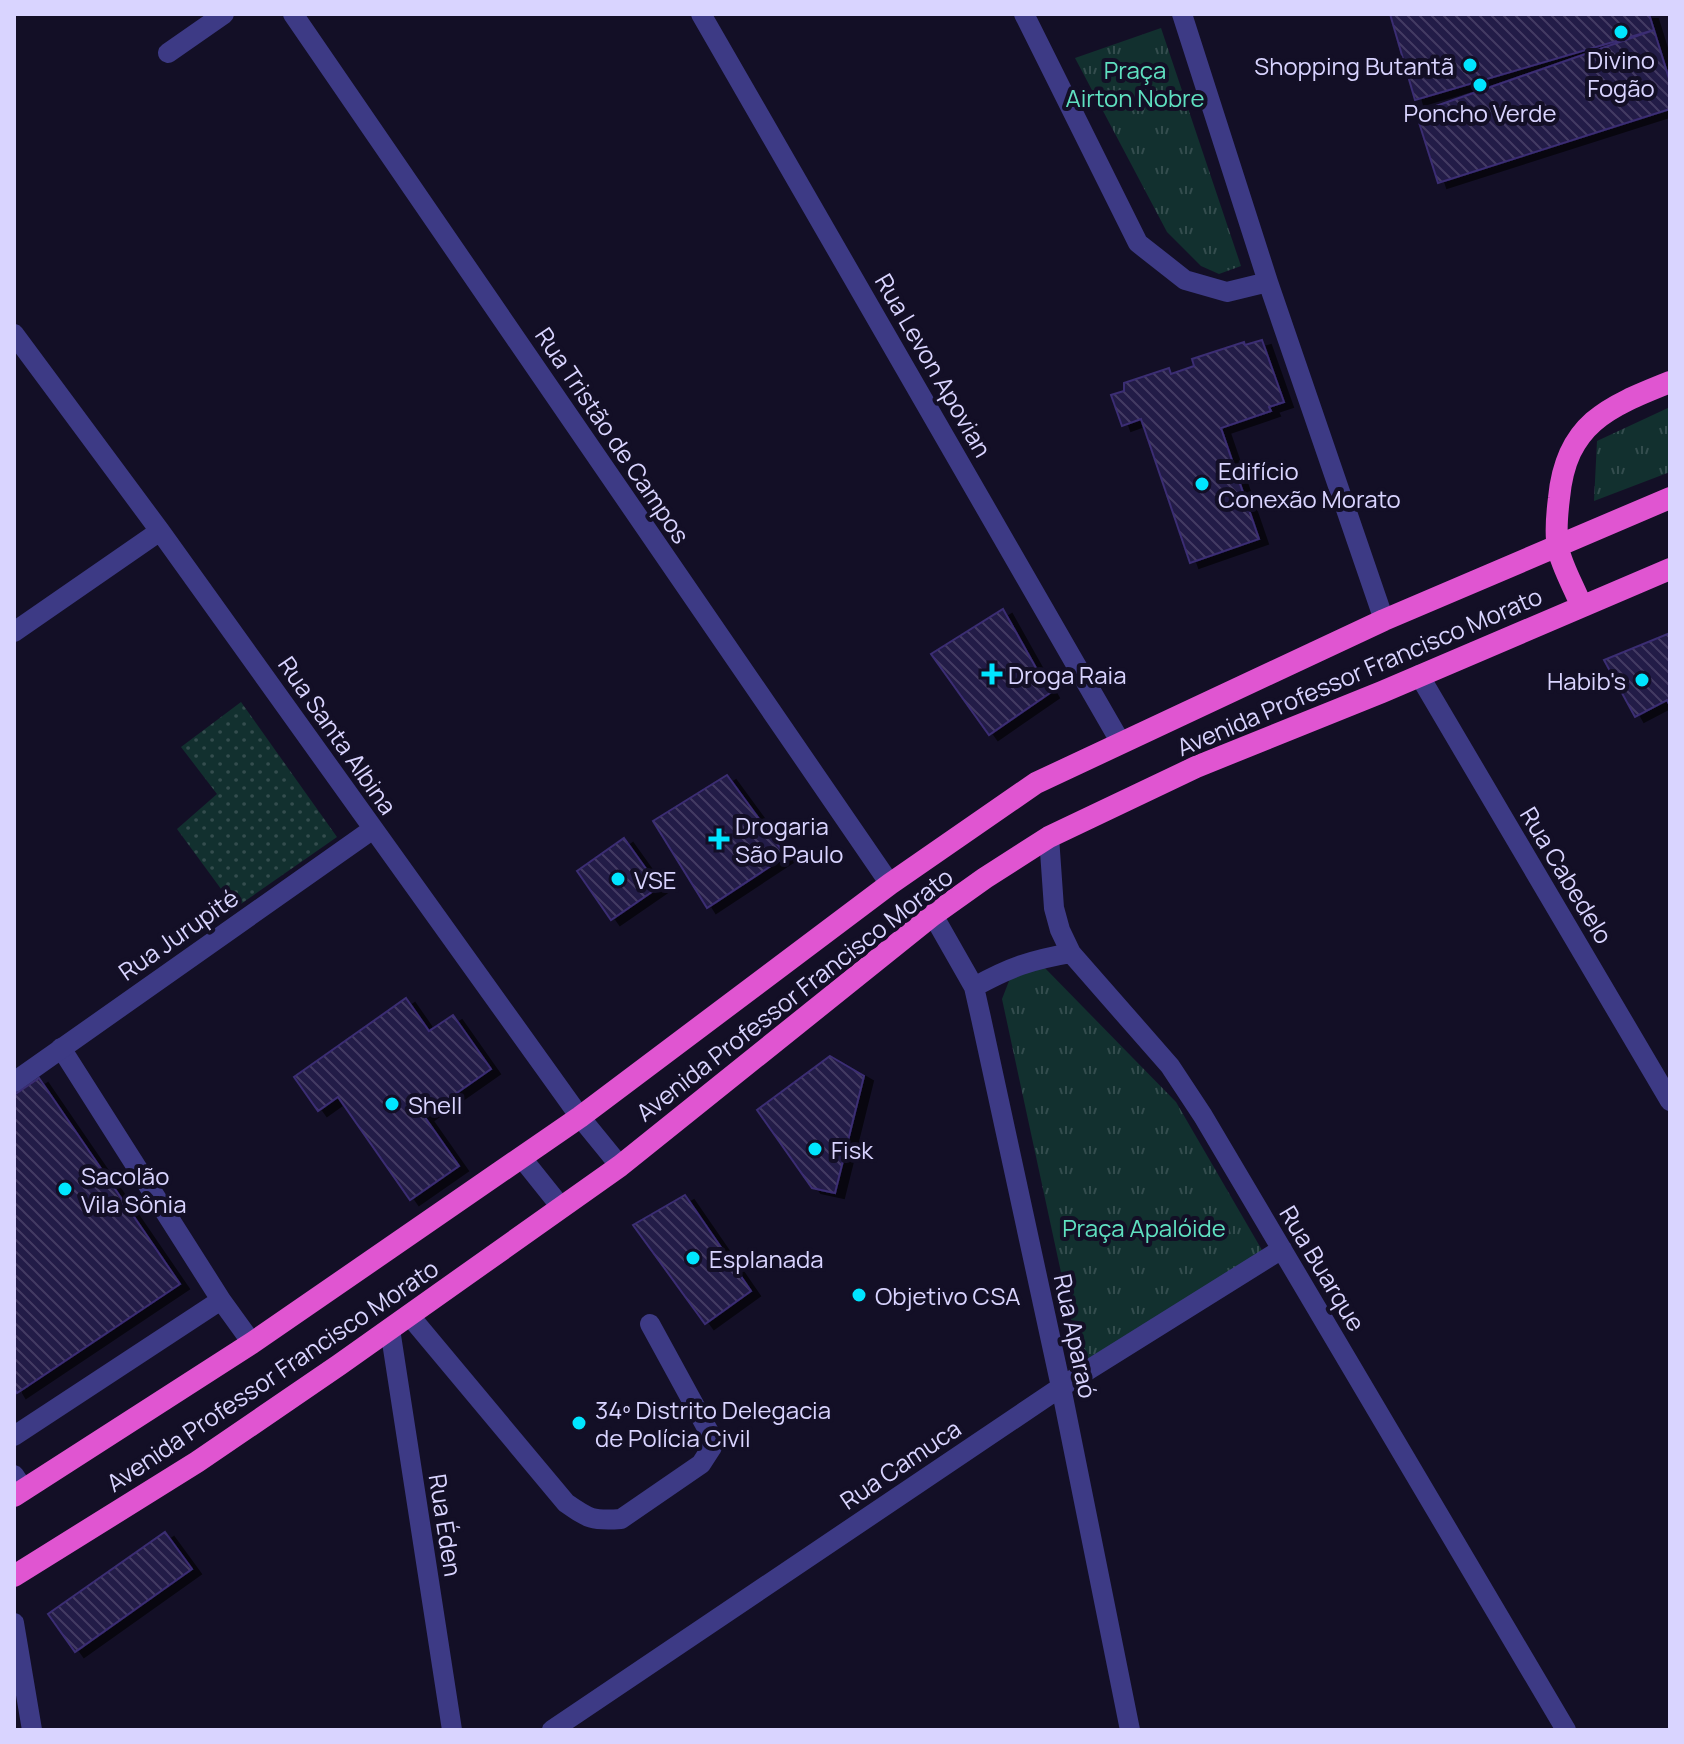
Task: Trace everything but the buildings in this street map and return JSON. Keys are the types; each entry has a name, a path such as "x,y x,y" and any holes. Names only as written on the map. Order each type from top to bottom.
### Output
{"highway":[{"path":"1581,605 1558,548 1560,484 1567,458 1580,433 1598,417 1632,397 1670,382"},
{"name":"Avenida Professor Francisco Morato","path":"17,1487 252,1343 580,1117 890,884 1036,783 1384,620 1670,498"},
{"name":"Avenida Professor Francisco Morato","path":"14,1576 197,1462 620,1166 933,915 1049,837 1196,767 1670,569"}],"street":[{"path":"168,53 224,14"},
{"name":"Rua Tristão de Campos","path":"293,14 890,884"},
{"name":"Rua Levon Apovian","path":"701,14 1121,743"},
{"path":"1024,14 1138,243 1185,280 1227,292 1268,282"},
{"path":"1182,14 1268,282 1384,620"},
{"name":"Rua Santa Albina","path":"14,334 160,531 580,1117 620,1166"},
{"path":"14,632 160,531"},
{"name":"Rua Cabedelo","path":"1419,675 1670,1101"},
{"name":"Rua Jurupité","path":"14,1082 373,829"},
{"name":"Rua Buarque","path":"1049,837 1054,908 1071,953 1170,1066 1203,1116 1566,1730"},
{"name":"Rua Aparaó","path":"933,915 974,987 1061,1387 1130,1730"},
{"path":"974,987 1008,968 1033,959 1071,953"},
{"path":"61,1048 221,1300 252,1343"},
{"path":"521,1157 561,1207"},
{"name":"Rua Camuca","path":"552,1730 1061,1387 1282,1249"},
{"path":"14,1436 221,1300"},
{"path":"409,1315 566,1503 589,1519 607,1520 621,1519 701,1464 712,1447 709,1432 650,1324"},
{"name":"Rua Éden","path":"390,1329 452,1730"},
{"path":"14,1623 32,1730"}],"green space":[{"name":"Praça Airton Nobre","path":"1161,28 1241,266 1219,274 1201,266 1167,232 1075,58"},
{"path":"1670,407 1670,472 1594,501 1597,441"},
{"path":"241,702 337,837 235,908 177,829 217,794 181,747"},
{"name":"Praça Apalóide","path":"1042,965 1176,1102 1266,1257 1084,1379 1002,999 1014,968"}],"place":[{"name":"Divino Fogão","path":"1621,32"},
{"name":"Shopping Butantã","path":"1470,65"},
{"name":"Poncho Verde","path":"1480,85"},
{"name":"Edifício Conexão Morato","path":"1202,484"},
{"name":"Droga Raia","path":"992,674"},
{"name":"Habib's","path":"1642,680"},
{"name":"Drogaria São Paulo","path":"719,839"},
{"name":"VSE","path":"618,879"},
{"name":"Shell","path":"392,1104"},
{"name":"Fisk","path":"815,1149"},
{"name":"Sacolão Vila Sônia","path":"65,1189"},
{"name":"Esplanada","path":"693,1258"},
{"name":"Objetivo CSA","path":"859,1295"},
{"name":"34º Distrito Delegacia de Polícia Civil","path":"579,1423"}]}
